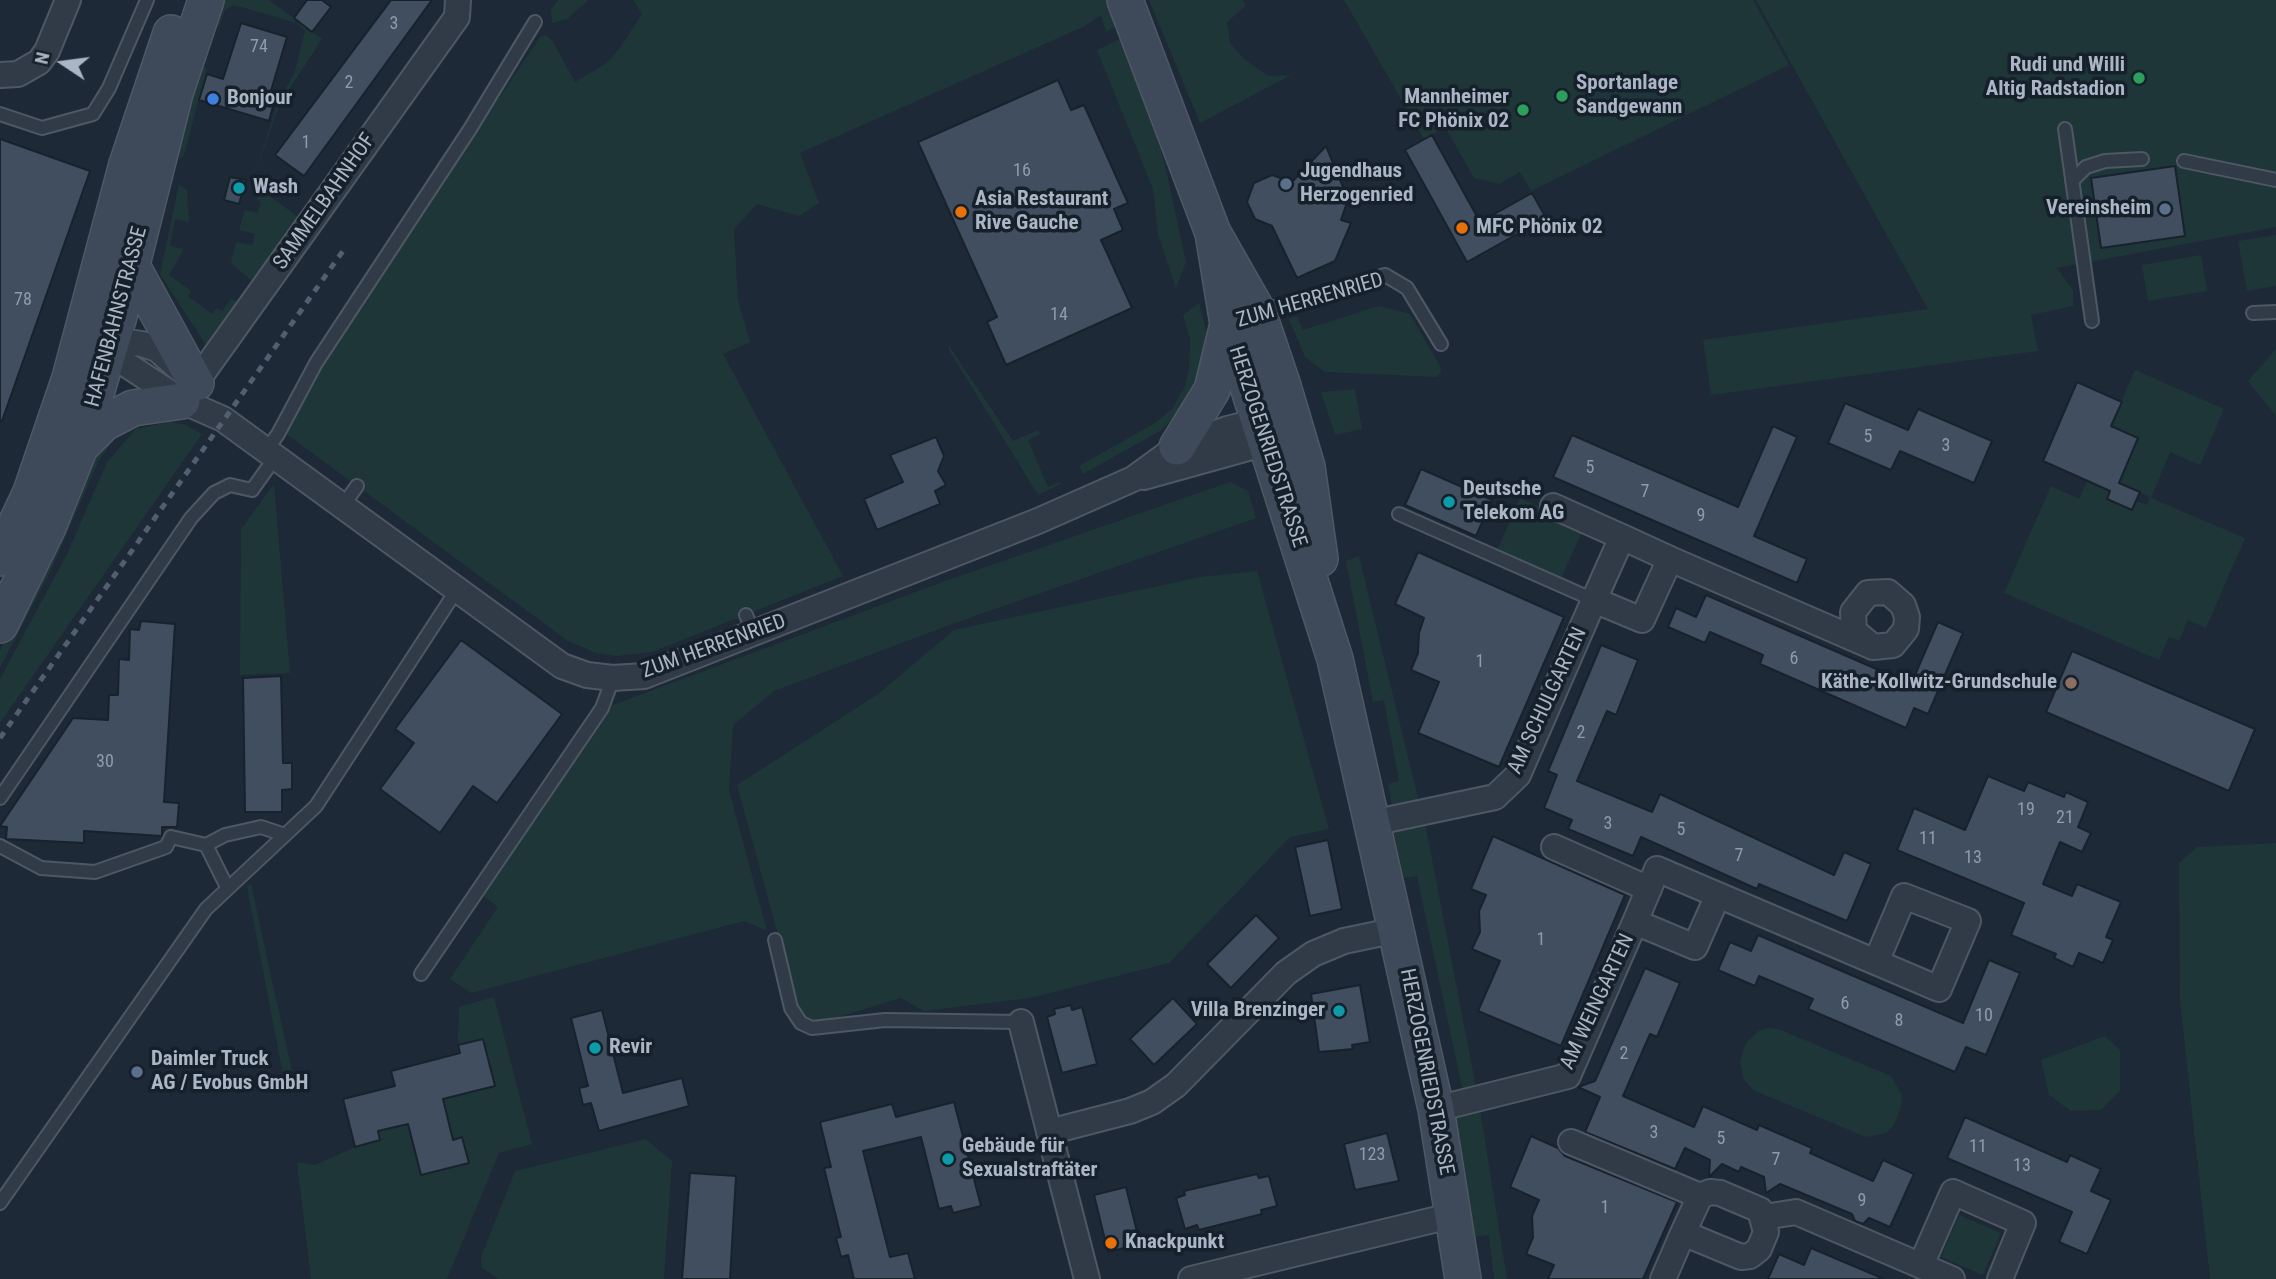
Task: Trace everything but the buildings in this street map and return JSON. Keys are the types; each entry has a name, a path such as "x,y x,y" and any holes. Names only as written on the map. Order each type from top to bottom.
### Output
{"street":[{"path":"0,75 18,74 39,62 47,51 68,0"},
{"name":"HAFENBAHNSTRASSE","path":"0,625 48,527 80,447 141,116 183,0"},
{"name":"HAFENBAHNSTRASSE","path":"0,558 101,343 132,266 172,104 206,0"},
{"name":"SAMMELBAHNHOF","path":"189,392 457,17 458,0"},
{"name":"HERZOGENRIEDSTRASSE","path":"1125,0 1243,318 1294,423 1307,467 1335,659 1436,1109 1463,1279"},
{"path":"80,447 104,423 126,411 189,392 132,266"},
{"path":"1177,447 1212,390 1243,318"},
{"name":"HERZOGENRIEDSTRASSE","path":"1243,318 1262,432 1335,659"},
{"name":"ZUM HERRENRIED","path":"101,343 157,349 189,392 269,455 456,591 562,666 587,675 613,678 643,676 750,624 1038,521 1133,479 1177,447 1262,432 1294,423"},
{"name":"ZUM HERRENRIED","path":"1133,479 1154,476 1262,432"},
{"path":"1553,506 1873,647"},
{"name":"AM SCHULGARTEN","path":"1372,823 1495,797 1518,775 1622,537"},
{"path":"1594,600 1642,620 1670,559"},
{"path":"1554,847 1649,890"},
{"name":"AM WEINGARTEN","path":"1436,1109 1568,1076 1657,869 1876,962"},
{"name":"AM WEINGARTEN","path":"1635,922 1695,947 1718,895"},
{"path":"1049,1132 1152,1102 1176,1085 1286,974 1313,954 1344,941 1397,930"},
{"path":"1021,1022 1087,1279"},
{"path":"1571,1142 1700,1196"},
{"path":"1663,1279 1683,1233 1700,1196 1710,1192 1720,1193 1760,1210 1766,1231 1759,1249 1750,1256 1741,1257 1683,1233"},
{"path":"1921,1265 1953,1192 2023,1223 2000,1279"},
{"path":"1764,1217 1796,1212 1952,1279"},
{"path":"1191,1279 1454,1215"}],"lane":[{"path":"0,114 42,128 93,114 109,88 147,0"},
{"path":"0,798 191,518 214,493 230,485 252,490 316,362 470,128 535,22"},
{"path":"2065,129 2092,321"},
{"path":"2072,181 2086,167 2105,161 2142,159"},
{"path":"2184,161 2276,180"},
{"name":"ZUM HERRENRIED","path":"1243,318 1385,275 1407,288 1441,344"},
{"path":"2253,313 2276,312"},
{"path":"342,507 357,486"},
{"path":"1399,514 1594,600"},
{"path":"0,1203 206,909 316,806 456,591"},
{"path":"421,974 602,708 613,678"},
{"path":"0,846 41,868 95,872 166,847 171,837 206,845 225,835 261,827 285,835"},
{"path":"206,845 227,887"},
{"path":"775,940 791,1008 801,1023 812,1028 885,1020 1021,1022"}],"green space":[{"path":"222,0 269,0 322,39 280,103 252,182 278,102 294,74 305,31 297,23 234,5 225,10 219,27 215,23"},
{"path":"558,0 588,0 567,19 552,23 551,10"},
{"path":"633,0 1113,0 1116,26 1106,32 1101,15 1085,26 800,153 819,203 799,216 757,204 734,229 738,300 750,342 723,354 843,576 652,652 617,656 596,653 568,641 285,433 320,365 540,37 546,35 552,40 575,82 608,62 622,45 642,14"},
{"path":"1149,0 1243,0 1246,6 1227,22 1230,43 1244,59 1268,76 1291,75 1200,123"},
{"name":"Sportanlage Sandgewann","path":"1344,0 1753,0 1789,65 1531,191 1520,172 1499,184 1474,178 1445,127 1424,139"},
{"path":"1756,0 2276,0 2276,227 2057,268 2073,290 2073,306 2031,315 2038,351 1711,395 1703,340 1928,309"},
{"path":"1122,38 1152,118 1186,262 1176,288 1158,234 1153,189 1097,50"},
{"path":"201,66 207,69 184,155 179,160 181,133"},
{"path":"179,184 187,191 189,222 175,219 170,246 184,249 169,275 191,291 188,296 212,314 217,308 222,311 231,299 238,301 206,345 160,274"},
{"path":"263,191 298,217 252,281 231,263 236,242 252,245 255,234 239,230 245,210 258,213 261,201 256,200"},
{"path":"2276,235 2276,286 2247,291 2238,241"},
{"path":"2201,255 2207,291 2148,301 2142,265"},
{"path":"1199,303 1209,342 1209,368 1182,410 1160,431 1083,474 1079,466 1155,423 1172,409 1185,386 1189,368 1190,339 1183,315"},
{"path":"1379,306 1410,314 1440,366 1441,372 1437,377 1325,372 1305,357 1289,319 1297,316 1303,330"},
{"path":"949,346 1013,441 1038,430 1040,434 1028,440 1048,487 1060,482 1061,484 1038,495"},
{"path":"2276,349 2276,416 2248,381"},
{"path":"2135,370 2224,409 2200,465 2170,452 2151,498 2245,538 2206,628 2188,620 2179,641 2169,637 2159,660 2004,593 2051,486 2079,499 2087,481 2110,490 2107,499 2132,510 2136,501 2147,505 2150,497 2119,483 2138,438 2111,426"},
{"path":"1355,389 1362,429 1335,435 1321,392"},
{"path":"171,422 186,425 202,434 0,723 0,679 68,552 107,462 136,429"},
{"path":"126,430 114,439 98,462 51,570 0,668 0,650 95,450"},
{"path":"1230,482 1248,491 1256,518 955,623 774,691 733,725 729,790 767,931 744,921 471,993 450,979 498,907 482,895 613,705 937,584"},
{"path":"274,484 290,673 240,675 241,529"},
{"path":"1520,498 1584,527 1561,579 1497,551"},
{"path":"1359,556 1420,806 1393,811 1388,784 1399,781 1384,700 1373,702 1346,561"},
{"path":"1257,571 1329,829 1290,837 1169,963 1030,998 924,1011 901,998 819,1023 807,1020 798,1008 737,785 878,694 954,630 1200,577"},
{"path":"1425,823 1479,1103 1507,1279 1494,1279 1489,1235 1473,1237 1450,1095 1463,1092 1417,876 1404,878 1393,829"},
{"path":"2276,843 2276,1279 2210,1279 2180,1000 2179,863 2197,847"},
{"path":"251,884 293,1076 285,1085 247,887"},
{"path":"494,997 532,1144 499,1153 447,1279 311,1279 297,1162 315,1165 355,1147 380,1140 378,1131 408,1124 421,1175 469,1163 462,1138 453,1140 443,1099 495,1086 483,1039 458,1045 459,1007"},
{"path":"1778,1029 1891,1076 1901,1094 1902,1104 1894,1125 1886,1133 1866,1137 1753,1090 1744,1080 1740,1061 1746,1043 1758,1031"},
{"path":"2105,1036 2120,1050 2120,1091 2101,1110 2071,1111 2049,1095 2041,1060"},
{"path":"646,1139 672,1161 664,1279 498,1279 482,1268 481,1257 515,1171"},
{"path":"1959,1215 2001,1233 1983,1275 1941,1257"}],"railway":[{"path":"0,738 345,248"}],"place":[{"name":"Rudi und Willi Altig Radstadion","path":"2139,78"},
{"name":"Sportanlage Sandgewann","path":"1562,96"},
{"name":"Bonjour","path":"213,99"},
{"name":"Mannheimer FC Phönix 02","path":"1523,110"},
{"name":"Jugendhaus Herzogenried","path":"1286,184"},
{"name":"Wash","path":"239,188"},
{"name":"Vereinsheim","path":"2165,209"},
{"name":"Asia Restaurant Rive Gauche","path":"961,212"},
{"name":"MFC Phönix 02","path":"1462,228"},
{"name":"Deutsche Telekom AG","path":"1449,502"},
{"name":"Käthe-Kollwitz-Grundschule","path":"2071,683"},
{"name":"Villa Brenzinger","path":"1339,1011"},
{"name":"Revir","path":"595,1048"},
{"name":"Daimler Truck AG / Evobus GmbH","path":"137,1072"},
{"name":"Gebäude für Sexualstraftäter","path":"948,1159"},
{"name":"Knackpunkt","path":"1111,1243"}]}
